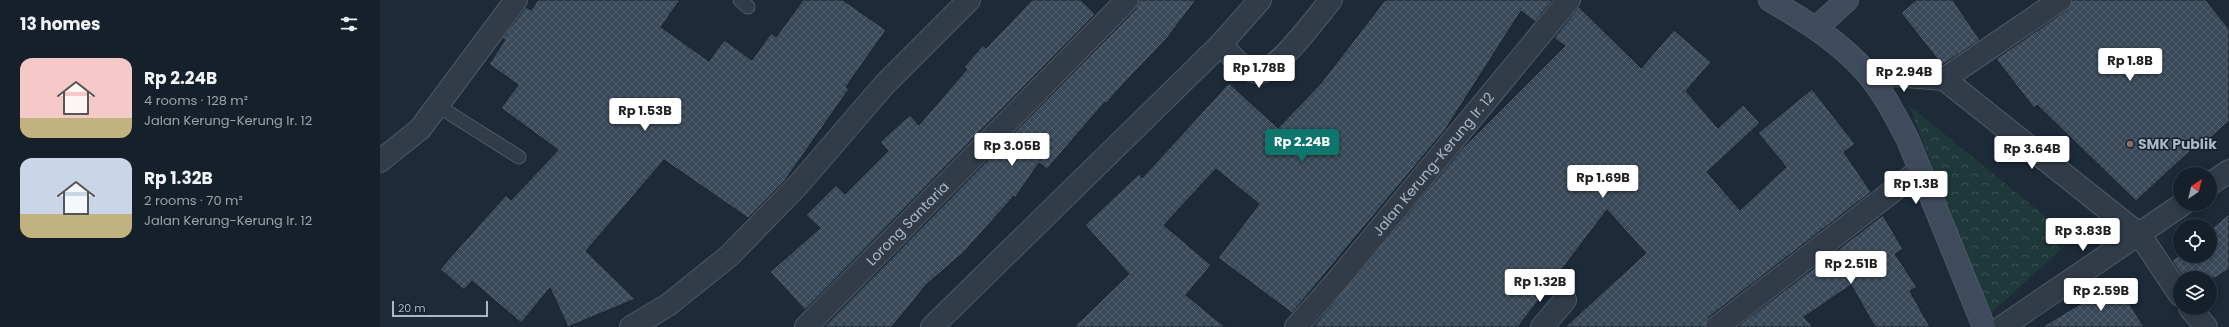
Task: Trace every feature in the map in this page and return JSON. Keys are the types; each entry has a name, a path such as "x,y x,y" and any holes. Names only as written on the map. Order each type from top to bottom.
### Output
{"street":[{"path":"380,161 420,129 516,0"},
{"path":"631,327 668,305 729,256 798,184 885,84 969,0"},
{"name":"Lorong Santaria","path":"806,327 1127,0"},
{"path":"932,327 1221,44 1260,0"},
{"path":"1221,44 1245,68 1257,72 1266,71 1284,56 1331,0"},
{"name":"Jalan Kerung-Kerung lr. 12","path":"1296,327 1336,282 1569,0"},
{"path":"1770,0 1816,28 1842,48 1867,73 1892,111 1908,140 1984,327"},
{"path":"1816,28 1847,0"},
{"path":"1944,79 2060,0"},
{"path":"1867,73 1944,79 2140,234 2173,284"},
{"path":"1717,327 1920,170"},
{"path":"2217,179 2229,170"},
{"path":"2002,327 2173,211"},
{"path":"1542,327 1565,300"},
{"path":"2196,315 2206,327"}],"lane":[{"path":"438,106 518,157"}],"green space":[{"path":"1909,105 2073,239 1989,315"}],"building":[{"path":"538,0 680,0 661,27 709,61 724,40 752,60 771,33 776,37 803,0 843,0 886,30 846,87 849,89 786,179 748,218 664,160 586,251 635,299 568,327 550,288 521,323 472,281 464,290 440,269 506,195 511,200 558,150 501,108 518,85 489,64 505,40 502,39 526,7 531,10"},
{"path":"1032,0 1081,0 1095,14 805,310 770,272 820,228 806,215 836,185 845,194 888,151 880,142 910,115 919,125 967,69 964,67 983,45 986,48"},
{"path":"1139,0 1196,0 1168,37 1107,103 1105,102 1047,169 1039,163 1015,198 1014,196 964,252 926,285 892,327 824,327 1136,9"},
{"path":"1385,0 1553,0 1535,22 1521,11 1445,130 1292,313 1218,258 1259,204 1216,169 1164,225 1211,265 1186,295 1225,327 1074,327 1129,274 1085,225 1139,174 1142,178 1229,83 1278,128 1321,83"},
{"path":"1916,0 1953,0 1980,40 1942,65 1901,13"},
{"path":"2072,0 2206,0 2229,29 2229,121 2204,144 2201,141 2136,201 2037,105 2034,108 1996,59 2067,10"},
{"path":"1579,7 1641,68 1674,30 1711,62 1686,91 1718,128 1743,105 1760,123 1707,172 1740,210 1786,167 1758,133 1812,89 1855,144 1844,152 1871,192 1709,317 1705,327 1565,327 1646,253 1607,210 1518,327 1313,327 1462,149 1565,46 1554,38"},
{"path":"2229,214 2229,269 2217,277 2217,271 2179,271 2173,263 2217,263 2217,224"},
{"path":"1883,215 1903,249 1895,254 1917,287 1910,291 1930,327 1875,327 1851,285 1804,317 1813,327 1737,327"},
{"path":"2116,282 2144,327 2042,327"}],"place":[{"name":"SMK Publik","path":"2130,144"}]}
